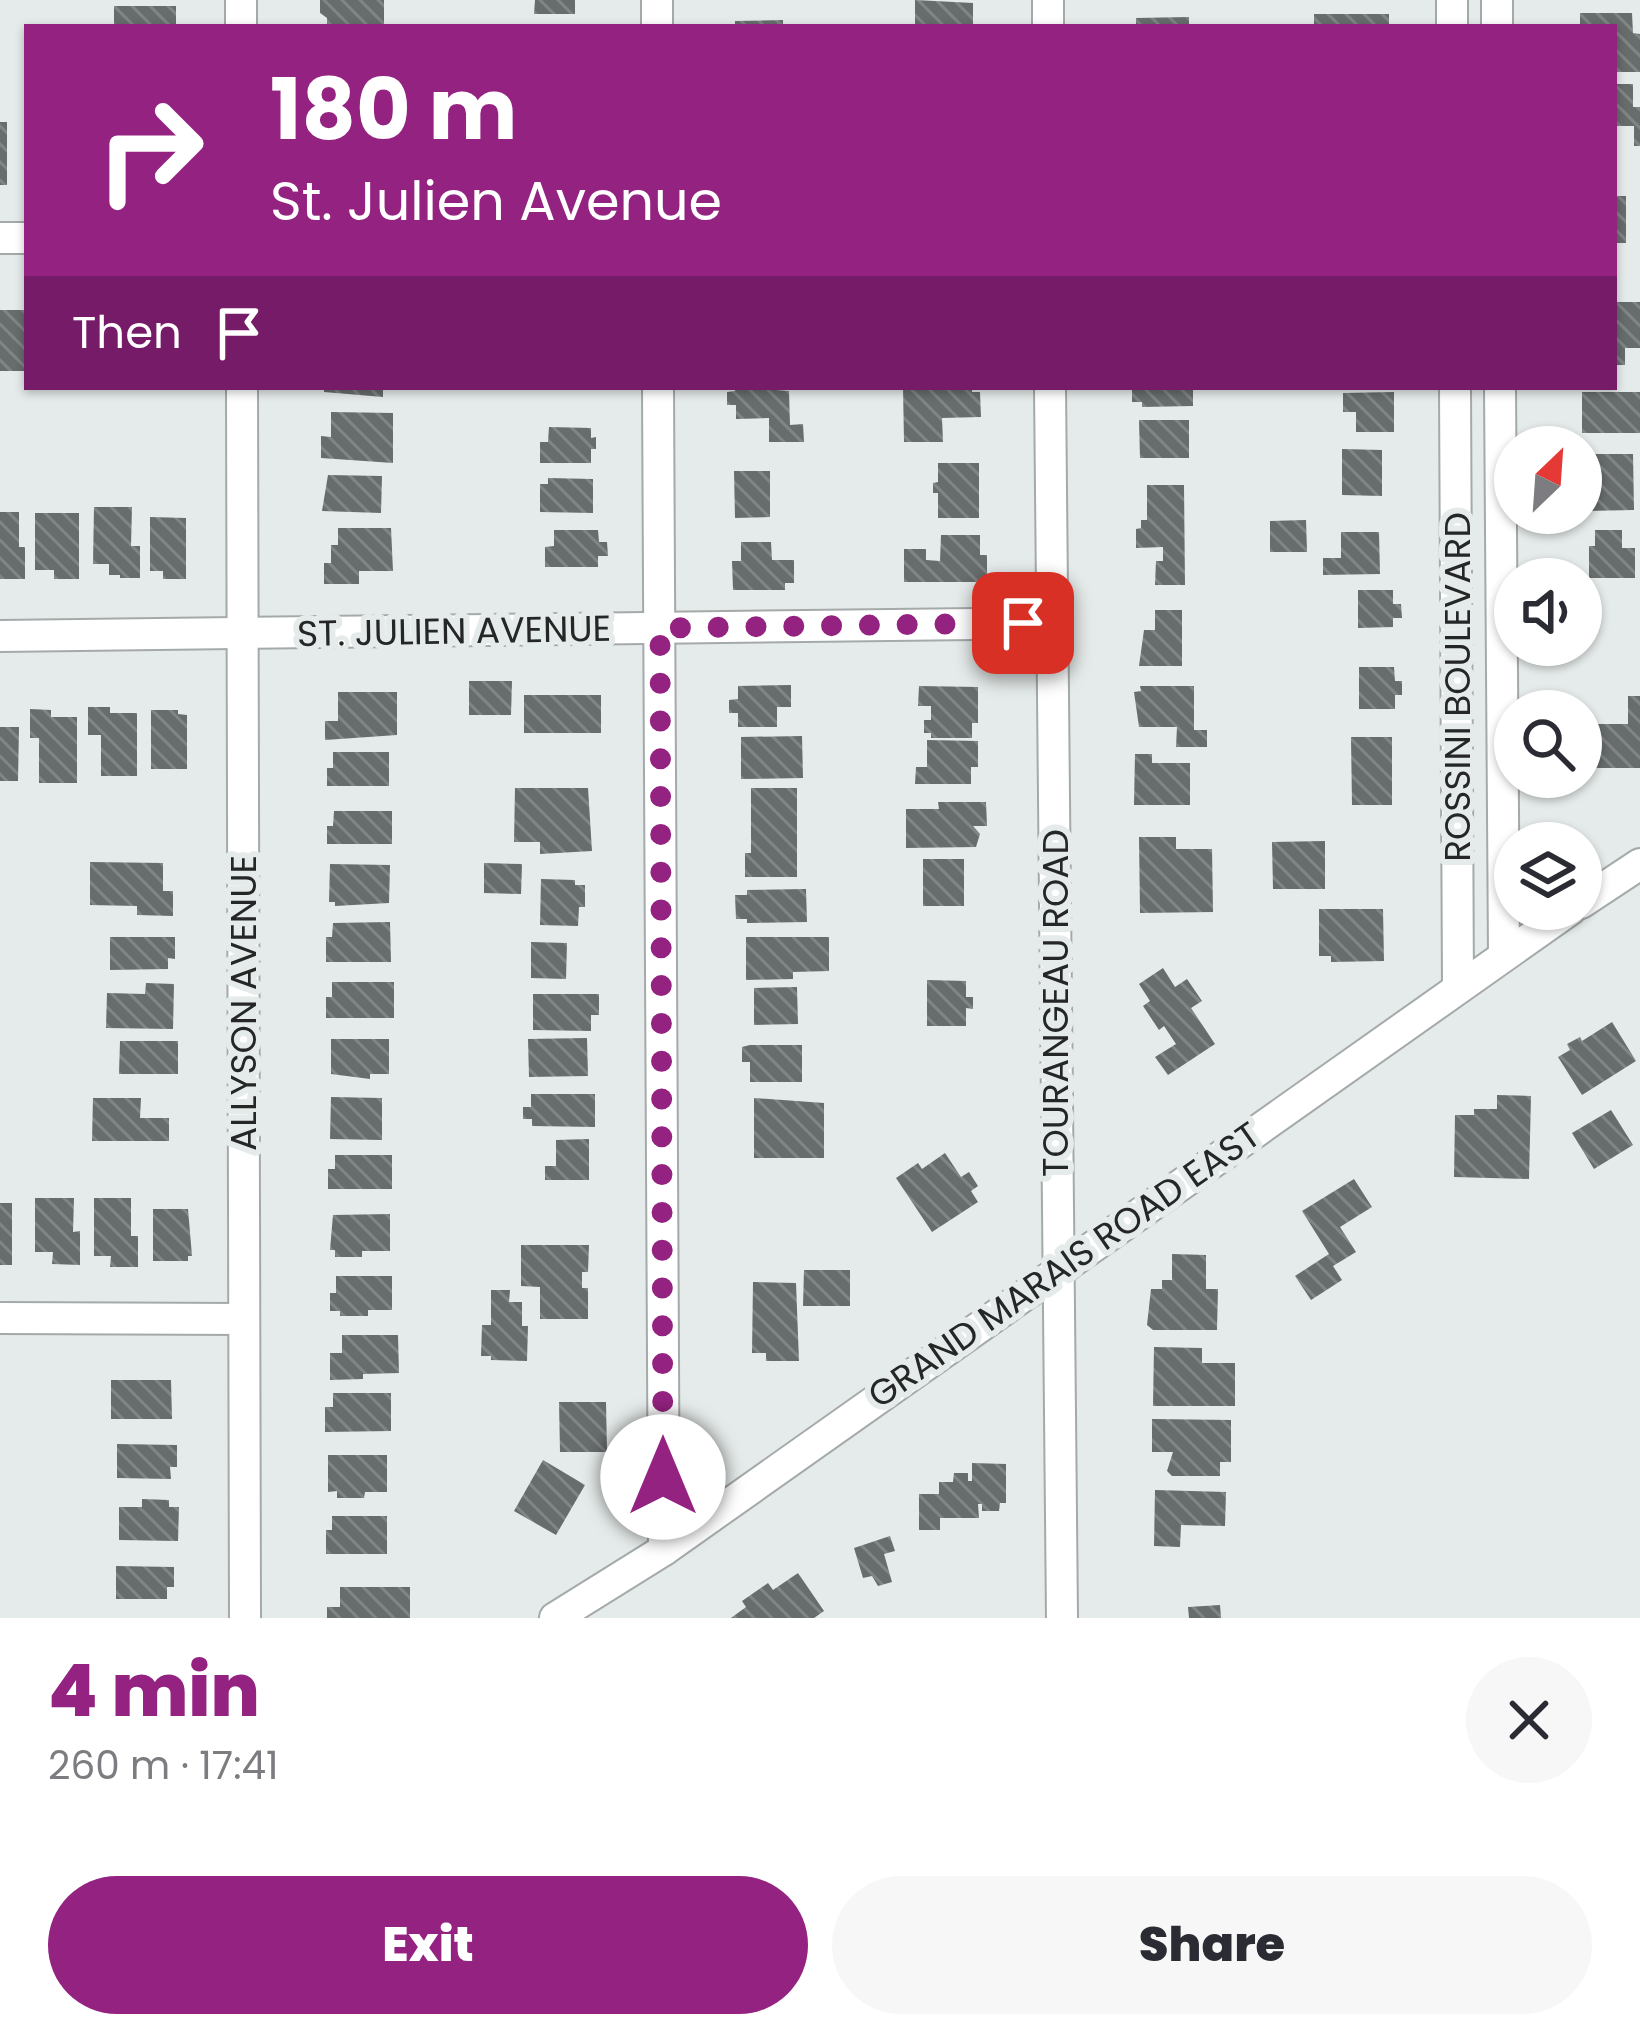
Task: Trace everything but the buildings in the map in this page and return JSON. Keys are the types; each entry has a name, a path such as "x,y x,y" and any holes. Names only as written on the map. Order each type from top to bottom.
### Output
{"street":[{"name":"ALLYSON AVENUE","path":"242,390 245,1618"},
{"path":"658,390 664,1550"},
{"name":"TOURANGEAU ROAD","path":"1050,390 1062,1618"},
{"name":"ROSSINI BOULEVARD","path":"1454,390 1458,987"},
{"name":"ROSSINI BOULEVARD","path":"1500,390 1504,954"},
{"name":"ST. JULIEN AVENUE","path":"0,636 1051,623"},
{"path":"1602,889 1640,864"},
{"name":"GRAND MARAIS ROAD EAST","path":"555,1618 664,1550 1540,930"},
{"path":"0,1318 244,1319"}],"route":[{"path":"663,1477 660,628 1023,623"}]}
